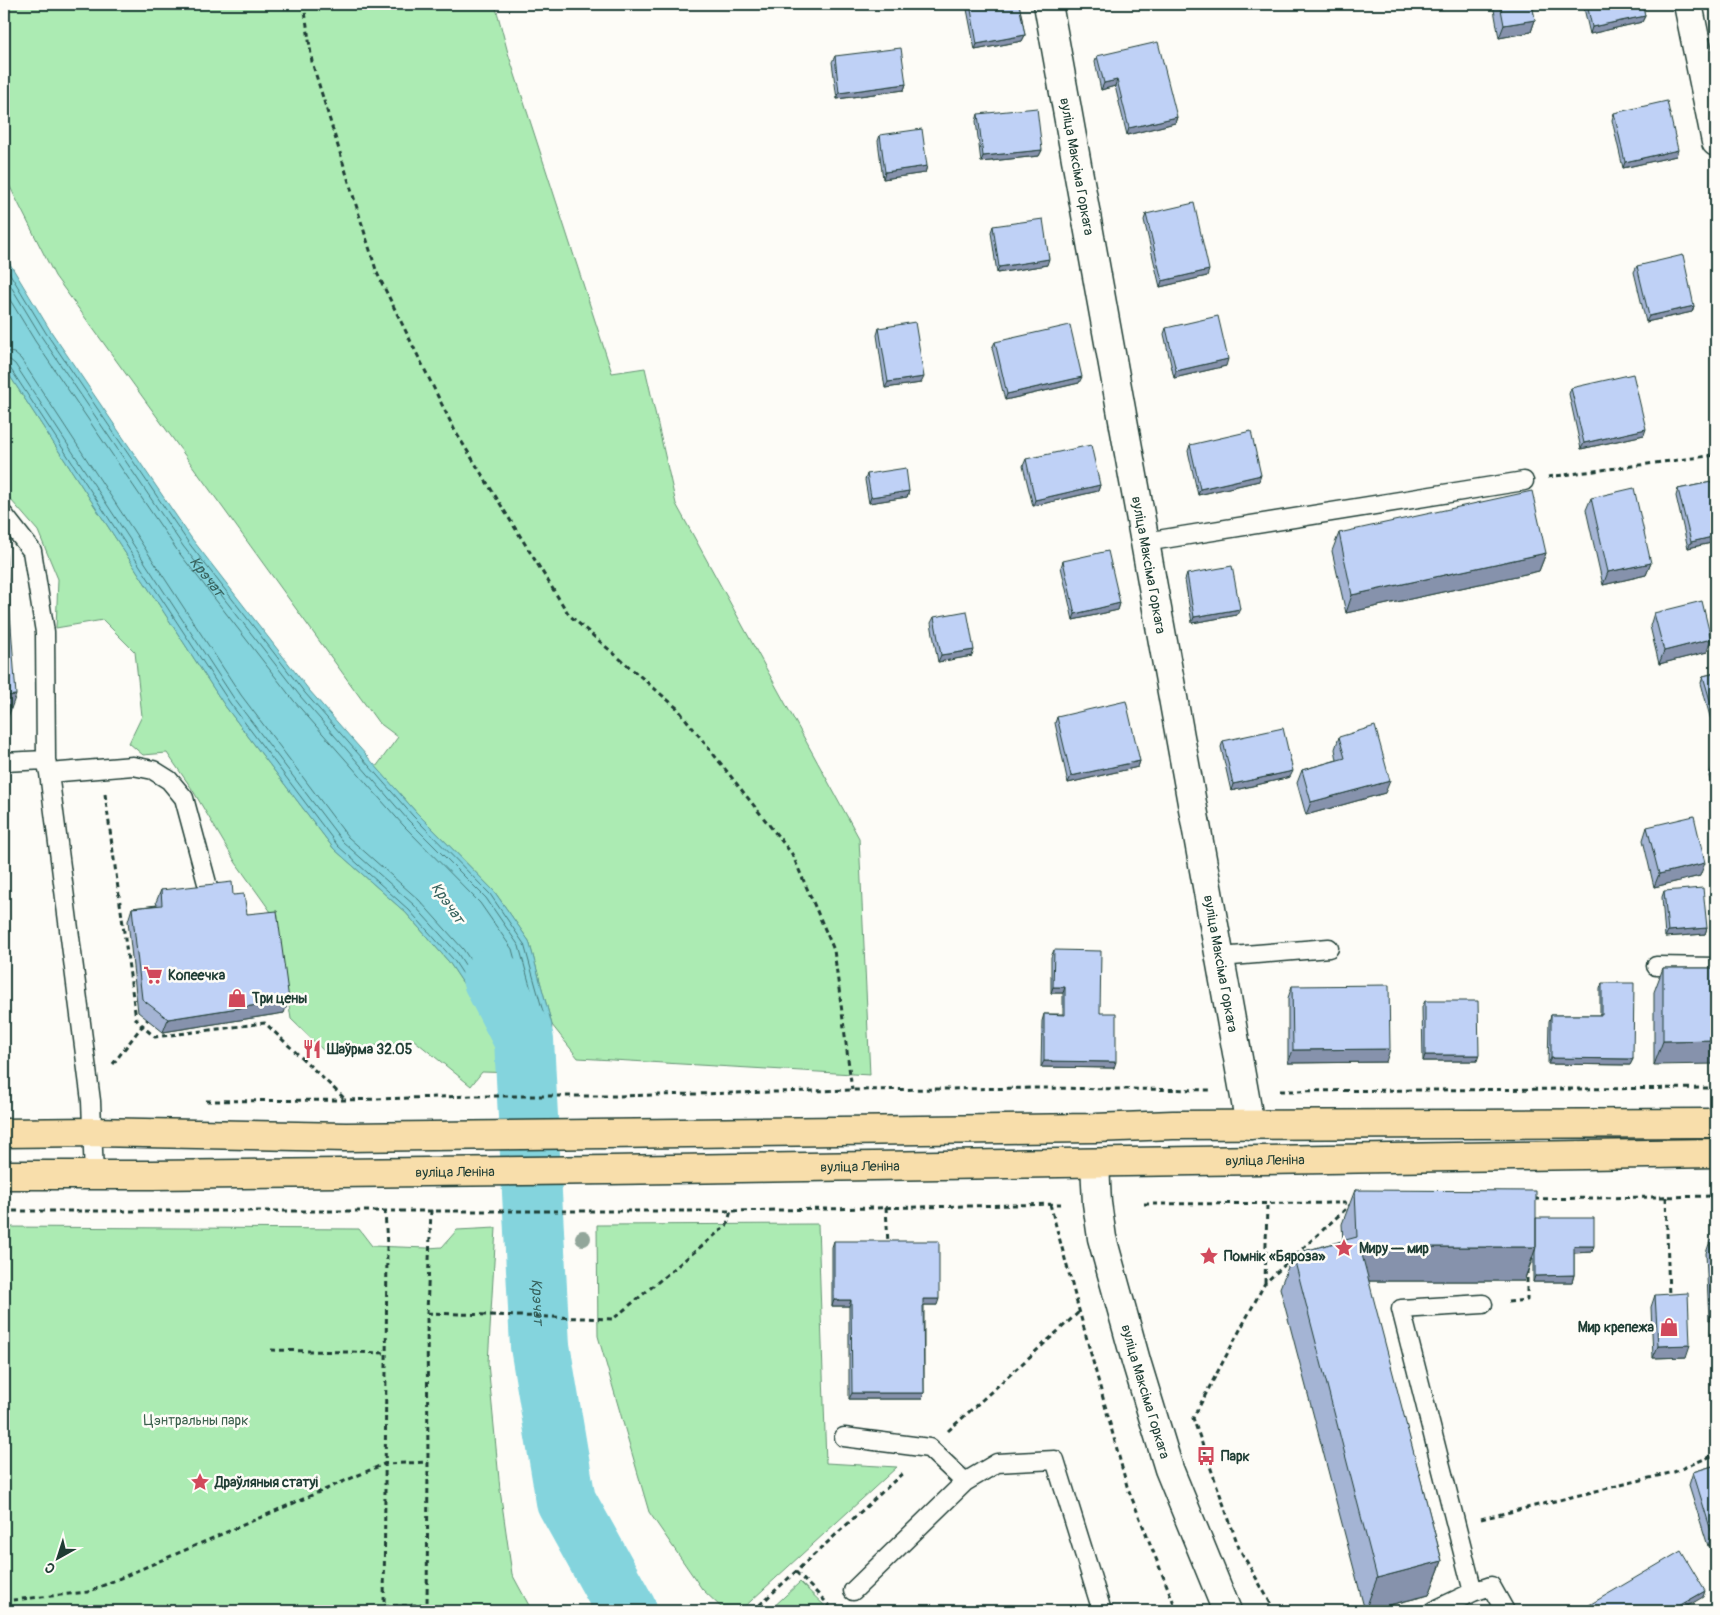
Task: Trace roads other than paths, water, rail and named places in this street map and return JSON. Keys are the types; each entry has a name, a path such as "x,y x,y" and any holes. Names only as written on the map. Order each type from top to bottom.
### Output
{"main road":[{"path":"4,1133 92,1132 346,1137 1250,1125 1716,1123"},
{"path":"1250,1125 1250,1161"},
{"path":"1094,1164 1095,1128"},
{"name":"вуліца Леніна","path":"4,1175 464,1172 1094,1164 1716,1153"}],"street":[{"name":"вуліца Максіма Горкага","path":"1048,4 1250,1125"},
{"path":"1688,4 1716,142"},
{"name":"вуліца Максіма Горкага","path":"1094,1164 1102,1238 1168,1469 1227,1611"}],"lane":[{"path":"1145,542 1524,481"},
{"path":"4,515 32,551 45,632 48,766 91,1101 94,1175"},
{"path":"4,762 80,770 133,766 153,770 169,780 184,798 208,887"},
{"path":"1220,957 1329,948"},
{"path":"1656,966 1716,967"},
{"path":"1472,1592 1400,1309 1483,1304"},
{"path":"844,1437 929,1448 965,1482"},
{"path":"853,1591 965,1482 996,1463 1056,1460 1102,1611"},
{"path":"1433,1611 1472,1592 1491,1586 1505,1611"}],"water":[{"path":"4,254 50,330 192,539 309,690 416,812 494,891 529,941 552,1025 551,1042 535,1055 512,1052 449,962 406,913 334,849 225,706 4,367"}],"waterway":[{"name":"Крэчат","path":"492,978 524,1040 540,1346 566,1501 627,1611"}],"place":[{"name":"Копеечка","path":"153,975"},
{"name":"Три цены","path":"237,998"},
{"name":"Шаўрма 32.05","path":"312,1049"},
{"name":"Миру — мир","path":"1344,1248"},
{"name":"Помнік «Бяроза»","path":"1209,1256"},
{"name":"Мир крепежа","path":"1669,1327"},
{"name":"Парк","path":"1206,1456"},
{"name":"Драўляныя статуі","path":"200,1482"}],"park label":[{"name":"Цэнтральны парк","path":"196,1420"}]}
